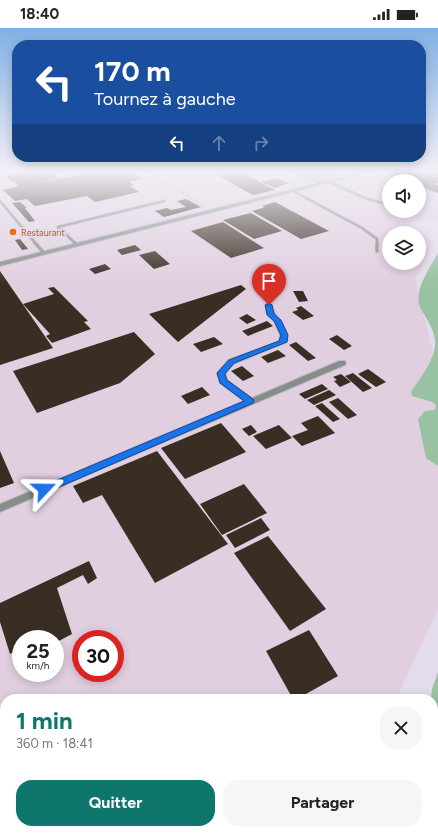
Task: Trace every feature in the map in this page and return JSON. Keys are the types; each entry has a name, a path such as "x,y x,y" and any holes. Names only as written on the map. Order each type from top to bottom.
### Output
{"street":[{"path":"0,264 229,208"},
{"path":"250,401 223,381 221,373 231,362 283,342 283,331 277,320 270,315 269,305"},
{"path":"0,508 342,363"}],"lane":[{"path":"6,208 44,253"},
{"path":"77,245 58,227 137,208"},
{"path":"324,208 362,228 377,239 377,251"}],"path":[{"path":"205,208 212,212"}],"shaded area":[{"path":"0,208 382,208 382,218 426,218 426,208 438,208 438,218 406,223 410,226 382,226 382,270 420,270 415,280 438,372 438,609 398,694 0,694"},
{"path":"426,237 434,242 426,258"}],"green space":[{"path":"438,253 438,466 426,458 418,419 425,411 435,410 436,405 432,402 412,396 411,392 431,361 435,347 433,331 418,301 421,286"},
{"path":"438,672 438,694 432,694"}],"building":[{"path":"16,208 27,208 25,208 35,221 29,222"},
{"path":"167,208 171,210 183,208 199,208 164,217 155,211"},
{"path":"263,208 285,208 329,231 301,239 252,211"},
{"path":"251,213 282,231 254,239 223,220"},
{"path":"223,222 264,248 231,258 191,231"},
{"path":"20,239 28,249 22,250 15,240"},
{"path":"135,245 141,250 122,255 117,250"},
{"path":"155,251 170,264 154,269 139,255"},
{"path":"105,264 111,269 95,274 89,269"},
{"path":"0,271 53,348 0,365"},
{"path":"241,285 246,289 178,342 149,314"},
{"path":"54,287 88,321 84,322 91,329 52,343 46,336 50,334 23,304 54,294 48,288"},
{"path":"293,291 303,291 308,301 299,302"},
{"path":"301,306 314,316 303,320 292,312 298,310 296,308"},
{"path":"247,314 256,320 247,324 239,318"},
{"path":"267,321 273,326 248,336 242,331"},
{"path":"134,332 155,354 120,383 37,413 13,371"},
{"path":"337,335 352,346 344,350 329,339"},
{"path":"214,337 223,344 201,352 193,344"},
{"path":"296,342 316,358 308,361 289,345"},
{"path":"278,350 286,356 268,363 261,357"},
{"path":"242,366 254,376 243,381 231,371"},
{"path":"368,369 386,382 376,387 358,374"},
{"path":"353,373 372,388 363,392 345,376"},
{"path":"341,374 351,382 340,387 334,381 337,380 333,377"},
{"path":"322,384 328,389 305,399 299,394"},
{"path":"202,387 210,395 188,404 181,396"},
{"path":"329,390 336,395 314,405 307,400"},
{"path":"338,398 357,415 348,419 329,402"},
{"path":"322,403 340,419 333,422 315,406"},
{"path":"318,416 335,433 302,446 292,436 308,430 301,423"},
{"path":"221,423 246,452 185,479 161,448"},
{"path":"251,425 257,432 249,436 242,429"},
{"path":"279,425 292,438 266,449 253,436"},
{"path":"0,451 14,483 0,488"},
{"path":"157,451 228,544 155,583 102,495 83,503 73,486"},
{"path":"244,484 267,513 222,535 200,504"},
{"path":"261,518 270,530 235,548 226,535"},
{"path":"268,536 326,609 290,631 234,553"},
{"path":"89,561 97,578 88,584 83,575 57,588 72,634 64,638 64,630 12,630 12,653 10,654 0,622 0,603"},
{"path":"309,630 338,676 306,694 290,694 266,651"}],"place":[{"name":"Restaurant","path":"13,232"}],"route":[{"path":"44,489 250,401 223,381 221,373 231,362 261,349 283,342 284,335 281,326 277,320 270,315 269,305"}]}
